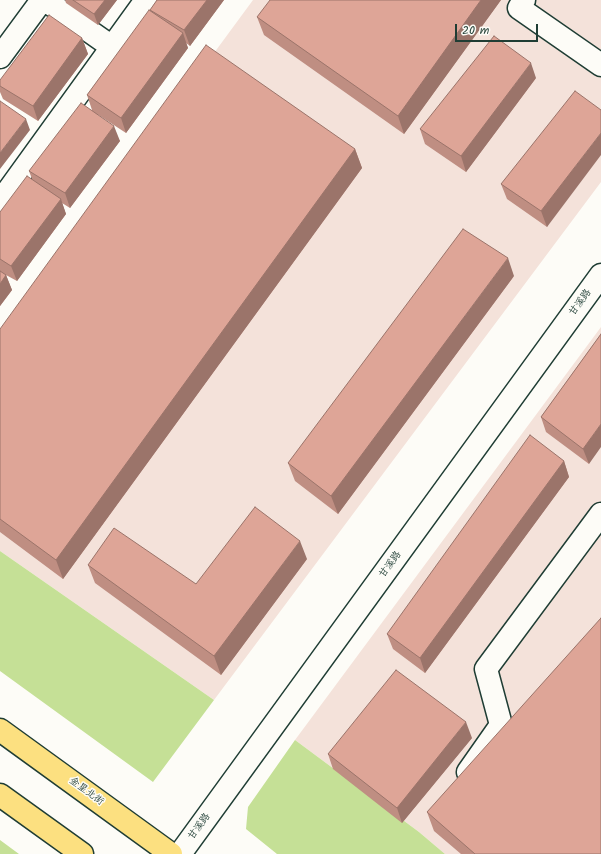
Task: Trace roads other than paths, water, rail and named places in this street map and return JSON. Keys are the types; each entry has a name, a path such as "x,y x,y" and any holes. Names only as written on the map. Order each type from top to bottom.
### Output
{"main road":[{"name":"金星北街","path":"0,730 171,854"},
{"path":"0,795 82,854"}],"street":[{"path":"0,57 42,0"},
{"path":"45,0 112,47"},
{"path":"0,202 146,0"},
{"path":"524,0 519,8 601,65"},
{"name":"甘溪路","path":"180,854 601,275"},
{"path":"457,788 501,725 486,669 601,514"}]}
